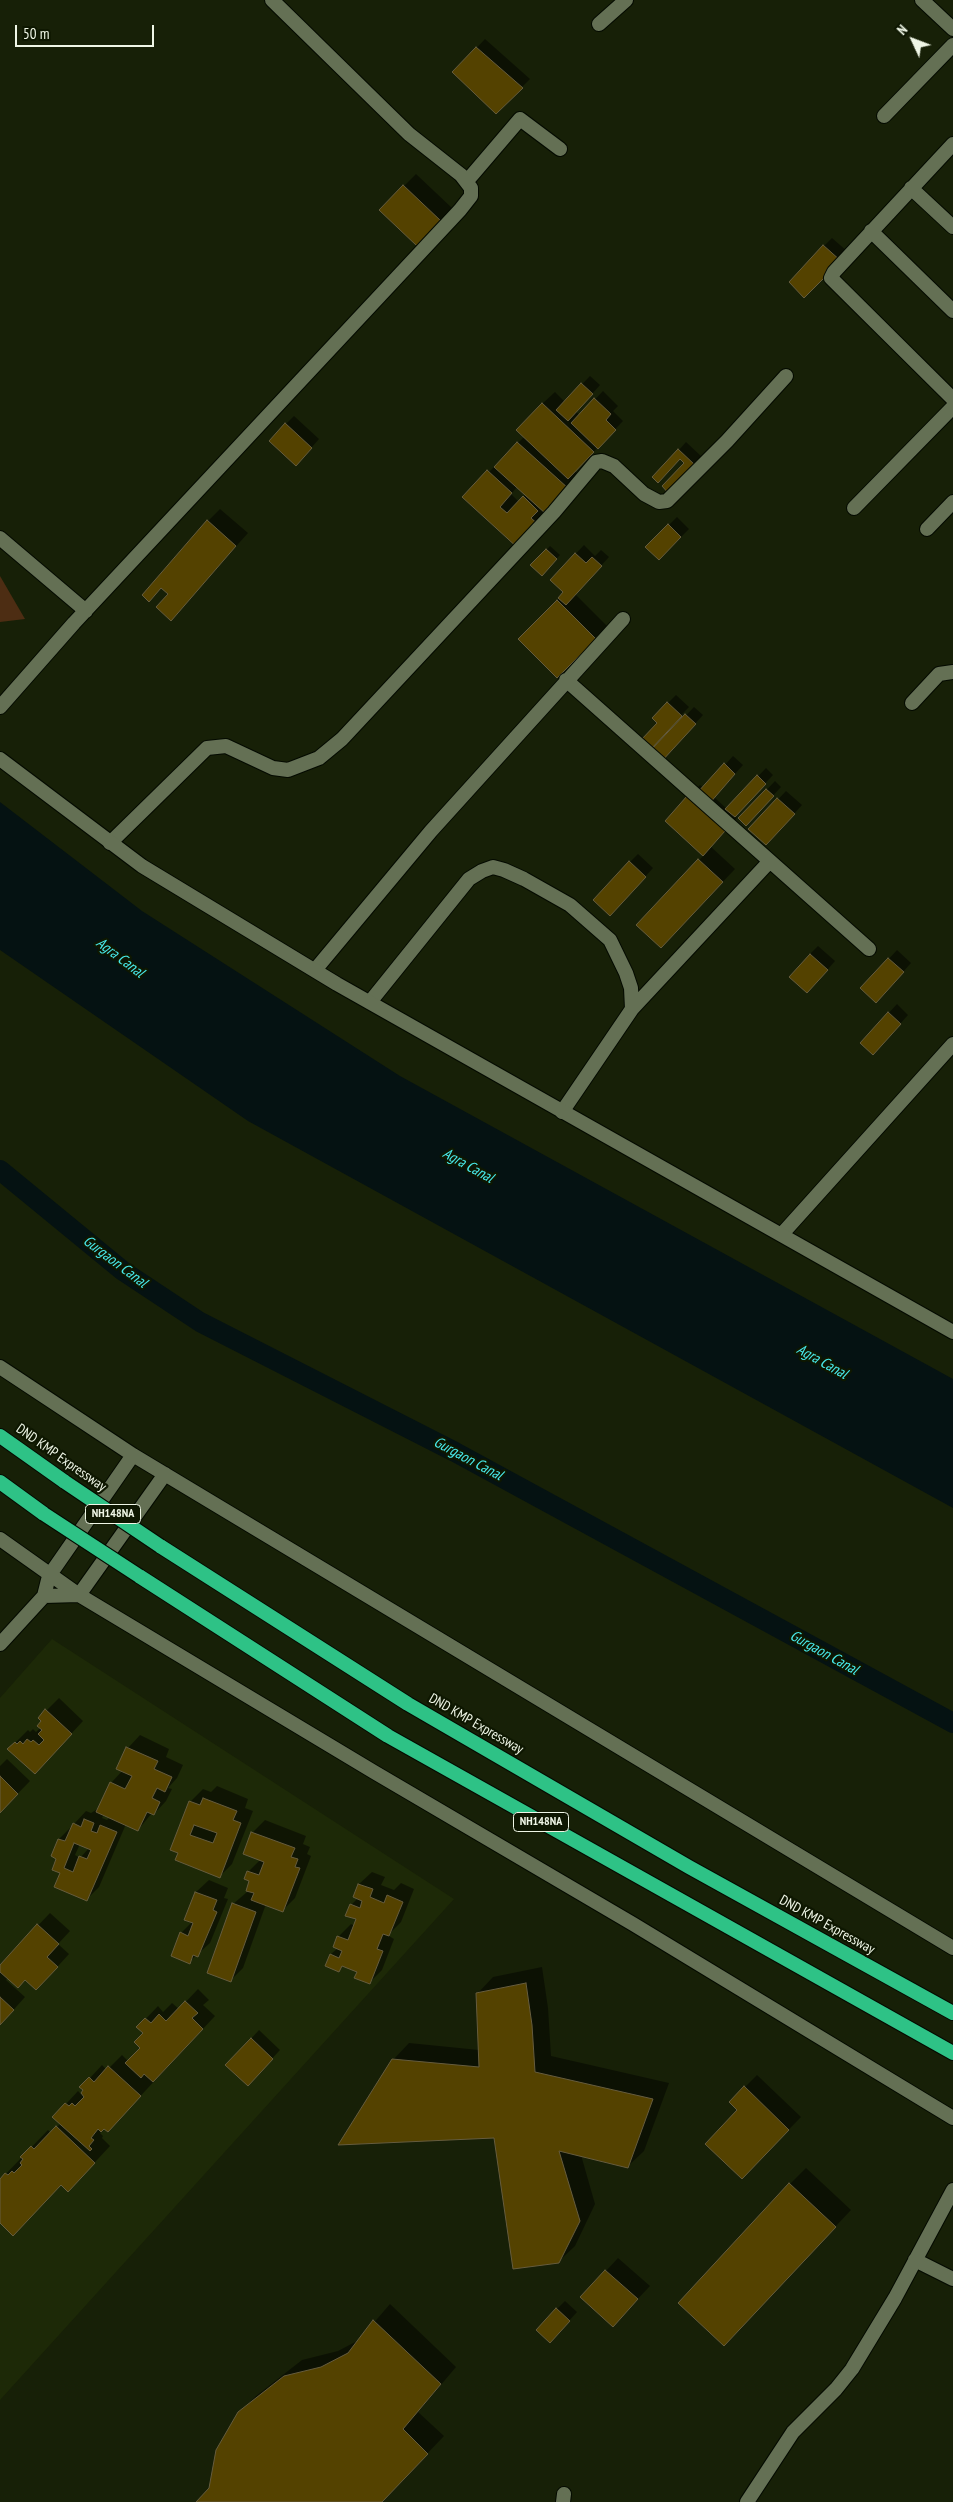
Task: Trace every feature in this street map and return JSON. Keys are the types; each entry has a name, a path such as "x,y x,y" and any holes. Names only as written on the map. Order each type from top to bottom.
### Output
{"highway":[{"name":"DND KMP Expressway","path":"0,1436 160,1546 408,1704 689,1867 953,2013"},
{"name":"NH148NA","path":"0,1482 44,1514 388,1736 953,2053"}],"street":[{"path":"0,707 86,611 471,196 471,188 467,181 410,134 272,0"},
{"path":"599,24 626,0"},
{"path":"922,0 953,29"},
{"path":"884,116 953,45"},
{"path":"467,181 520,119 560,150"},
{"path":"953,144 871,231 834,272 831,278 953,399"},
{"path":"911,188 953,227"},
{"path":"871,231 953,312"},
{"path":"110,843 207,748 226,746 273,768 288,770 319,758 342,739 547,520 596,462 602,461 614,466 644,494 663,503 727,441 786,376"},
{"path":"854,508 953,407"},
{"path":"928,529 953,502"},
{"path":"0,538 86,611"},
{"path":"315,970 431,831 623,619"},
{"path":"912,703 939,674 953,672"},
{"path":"566,680 869,949"},
{"path":"0,759 142,866 370,1002 953,1332"},
{"path":"562,1112 632,1009 770,861"},
{"path":"370,1002 458,889 482,871 493,868 504,870 524,879 570,905 610,940 631,988 632,1009"},
{"path":"782,1234 953,1044"},
{"path":"0,1366 165,1474 953,1948"},
{"path":"0,1644 44,1596 49,1576 133,1454"},
{"path":"79,1595 165,1474"},
{"path":"0,1539 49,1576 79,1595 374,1772 633,1924 953,2118"},
{"path":"44,1596 79,1595"},
{"path":"746,2502 793,2432 836,2389 852,2369 895,2298 953,2190"},
{"path":"915,2260 953,2279"}],"shaded area":[{"path":"0,576 25,619 0,622"},
{"path":"52,1639 454,1899 0,2400 0,1698"}],"water":[{"name":"Agra Canal","path":"0,802 142,911 400,1076 953,1379 953,1508 248,1121 0,950"}],"building":[{"path":"476,47 523,88 496,114 452,72"},
{"path":"403,185 441,221 417,246 379,210"},
{"path":"823,245 841,261 804,298 789,282"},
{"path":"581,383 593,394 568,421 556,410"},
{"path":"594,398 611,414 606,420 616,430 598,449 571,423"},
{"path":"542,403 594,452 568,479 516,430"},
{"path":"285,423 312,448 296,466 269,441"},
{"path":"517,442 569,489 546,514 494,467"},
{"path":"678,449 695,465 669,494 662,486 684,463 680,459 658,483 652,477"},
{"path":"487,470 512,493 500,507 507,513 523,496 538,511 531,518 540,526 519,549 462,497"},
{"path":"207,520 236,546 171,621 156,607 168,594 161,588 149,602 142,595"},
{"path":"668,524 681,537 659,560 645,547"},
{"path":"546,549 557,559 542,576 530,565"},
{"path":"575,553 586,563 592,557 602,566 566,605 558,598 563,592 550,580"},
{"path":"557,600 596,639 557,678 518,639"},
{"path":"667,702 682,716 651,749 641,740 657,723 652,718"},
{"path":"685,714 696,724 661,762 650,751"},
{"path":"724,763 735,774 709,804 697,793"},
{"path":"757,775 766,784 735,817 725,809"},
{"path":"766,789 774,796 746,826 738,818"},
{"path":"687,796 725,831 703,856 665,821"},
{"path":"777,798 795,814 766,845 748,829"},
{"path":"698,859 723,882 661,948 636,925"},
{"path":"629,861 646,877 610,916 593,900"},
{"path":"810,954 828,970 807,993 789,977"},
{"path":"888,958 904,972 876,1003 860,988"},
{"path":"888,1012 901,1024 873,1055 860,1043"},
{"path":"45,1709 72,1734 35,1774 7,1749 15,1742 17,1744 20,1741 23,1744 27,1739 31,1742 33,1740 39,1745 44,1740 38,1734 42,1730 37,1726 41,1721 38,1718"},
{"path":"126,1747 158,1761 154,1769 172,1777 165,1792 157,1788 152,1798 160,1802 154,1815 147,1812 138,1831 96,1812 110,1782 125,1789 132,1776 116,1769"},
{"path":"0,1776 18,1794 0,1813"},
{"path":"203,1798 237,1811 233,1820 241,1823 220,1878 175,1860 178,1853 170,1850 189,1801 200,1805","holes":["194,1825 217,1833 213,1843 190,1835"]},
{"path":"84,1819 94,1823 91,1831 97,1833 100,1825 117,1832 87,1901 54,1887 60,1873 52,1870 56,1859 51,1856 58,1839 65,1841 73,1823 81,1827","holes":["74,1843 91,1850 87,1859 79,1856 73,1872 64,1868"]},
{"path":"251,1832 295,1848 291,1857 298,1859 295,1867 300,1868 283,1912 251,1900 254,1893 246,1891 249,1881 244,1879 247,1871 259,1875 264,1862 243,1854"},
{"path":"358,1884 373,1889 370,1897 384,1903 387,1895 403,1902 389,1936 383,1934 377,1949 383,1951 370,1984 354,1978 357,1972 342,1966 339,1972 325,1966 330,1954 339,1958 342,1951 333,1947 337,1936 348,1940 356,1919 345,1916 350,1904 360,1908 362,1901 353,1897"},
{"path":"195,1892 217,1900 213,1910 217,1912 198,1957 193,1955 190,1964 171,1956 180,1932 188,1936 193,1923 184,1920"},
{"path":"232,1903 256,1912 231,1982 207,1973"},
{"path":"37,1924 59,1944 47,1957 58,1967 36,1990 25,1980 18,1988 0,1972 0,1965"},
{"path":"526,1983 532,2025 535,2072 653,2099 628,2168 559,2151 580,2221 559,2263 513,2269 494,2138 338,2145 392,2059 479,2067 476,1993"},
{"path":"0,1997 14,2010 0,2025"},
{"path":"185,2001 198,2013 192,2018 203,2029 153,2082 144,2074 141,2078 125,2063 140,2048 134,2042 143,2033 136,2027 145,2018 151,2023 159,2014 166,2021"},
{"path":"251,2038 273,2059 248,2086 225,2065"},
{"path":"108,2066 141,2096 108,2132 104,2129 101,2132 98,2129 91,2138 94,2140 89,2146 92,2149 90,2151 52,2117 65,2103 69,2106 72,2103 75,2106 84,2097 81,2093 83,2090 79,2087 89,2077 94,2082"},
{"path":"744,2086 789,2130 742,2179 705,2144 737,2110 729,2102"},
{"path":"56,2126 95,2163 68,2192 61,2185 13,2236 0,2223 0,2179 5,2173 8,2175 12,2171 14,2173 22,2165 20,2163 23,2159 20,2157 31,2146 34,2149"},
{"path":"789,2183 836,2227 724,2346 678,2303"},
{"path":"605,2270 638,2299 613,2327 580,2297"},
{"path":"556,2308 570,2321 550,2343 536,2330"},
{"path":"373,2320 441,2384 403,2429 428,2454 382,2502 196,2502 209,2488 216,2450 238,2412 284,2376 321,2367 348,2353"}],"waterway":[{"name":"Gurgaon Canal","path":"0,1170 123,1271 200,1322 455,1452 953,1723"}]}
